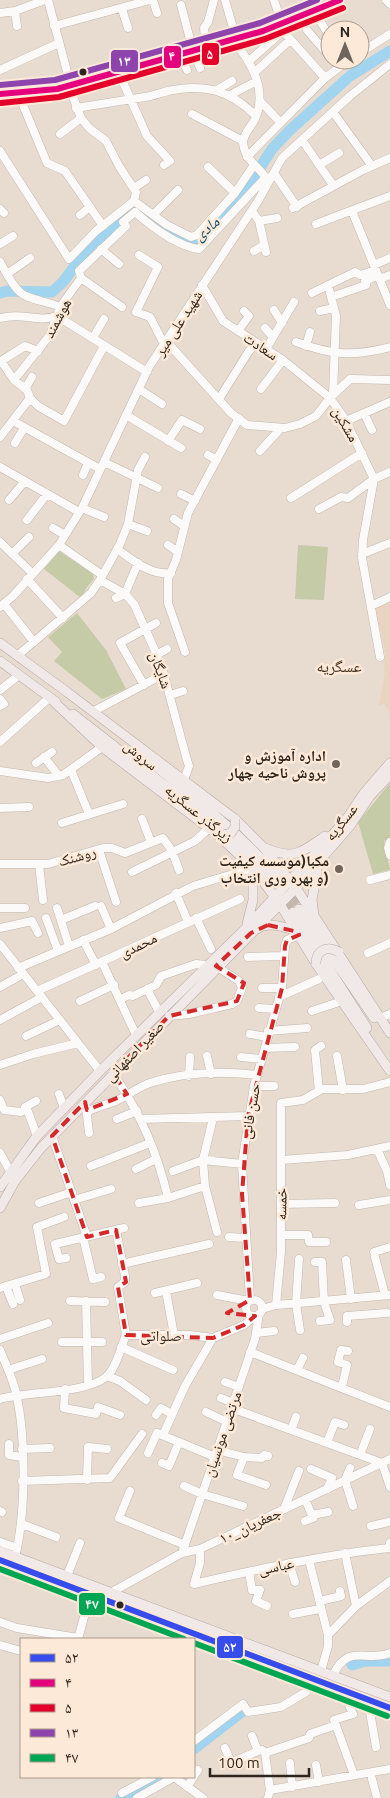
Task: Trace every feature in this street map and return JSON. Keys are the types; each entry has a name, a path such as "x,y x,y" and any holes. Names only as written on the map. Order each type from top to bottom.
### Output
{"main road":[{"path":"1,94 18,93 118,71 179,54 205,39 233,35 325,0"},
{"path":"1,94 31,86 69,82 314,11 340,0"},
{"name":"سروش","path":"0,643 64,689 95,718 226,823 255,850 273,877"},
{"path":"0,661 50,698 102,747 219,836 253,868 280,904 316,964 390,1071"},
{"path":"64,689 235,819 264,848 296,888 390,1033"},
{"name":"زیرگذر عسگریه","path":"50,698 88,723 221,829 273,877"},
{"name":"عسگریه","path":"274,896 345,821 364,793 390,763"},
{"name":"عسگریه","path":"280,904 350,826 370,796 390,775"},
{"path":"219,836 231,834 235,827 235,819"},
{"path":"264,848 282,854 295,855 307,849 345,821"},
{"path":"315,920 312,900 318,863"},
{"path":"248,931 253,900 253,868"},
{"name":"صغیر اصفهانی","path":"0,1208 15,1181 52,1136 216,966 248,931 274,896"},
{"name":"صغیر اصفهانی","path":"0,1187 37,1136 100,1071 206,965 280,904"},
{"path":"390,1040 296,911 390,1064"},
{"path":"248,931 261,926 279,926 298,934"},
{"path":"316,964 316,958 326,948 333,948 338,952"},
{"path":"100,1071 110,1076"},
{"path":"0,1551 16,1553 67,1576 390,1697"},
{"path":"0,1560 390,1708"}],"street":[{"path":"0,13 15,11 47,0 76,108 89,128 106,141 137,195 134,201 103,226 69,259 0,151"},
{"path":"54,26 152,0 157,13"},
{"path":"205,39 204,28 208,22 214,0"},
{"path":"117,214 126,226 135,212 145,221 181,244 199,249 234,210 267,180 247,157 243,141 256,116 260,102 260,91 246,54 233,35 226,0"},
{"path":"274,0 280,18"},
{"path":"386,0 390,4"},
{"path":"181,5 192,47 200,68"},
{"path":"122,8 128,28"},
{"path":"15,11 16,26"},
{"path":"314,11 320,21"},
{"path":"103,14 106,23"},
{"path":"249,61 283,30 325,78"},
{"path":"306,30 320,45"},
{"path":"370,47 390,34"},
{"path":"230,95 256,77 290,40"},
{"path":"0,70 59,43"},
{"path":"179,54 186,70"},
{"name":"شهید علی میر","path":"2,605 59,545 80,510 147,372 252,211 267,180 274,173 282,158 332,112 389,66"},
{"path":"247,157 280,122 334,70"},
{"path":"118,71 147,136 170,161 164,165"},
{"path":"217,90 232,81"},
{"path":"76,108 189,88 217,90 230,95 242,102 256,116"},
{"path":"18,93 47,163 65,171 103,226"},
{"path":"260,102 280,122"},
{"path":"332,112 372,166"},
{"path":"192,114 243,141"},
{"path":"60,134 81,118"},
{"path":"302,140 334,185"},
{"path":"319,166 339,153"},
{"path":"274,173 295,208 334,185 390,158"},
{"path":"134,201 186,236 191,237 197,235 235,193 254,165"},
{"path":"208,167 235,193"},
{"path":"134,188 146,180"},
{"path":"153,214 178,190"},
{"path":"316,224 390,196"},
{"path":"80,215 90,207"},
{"path":"234,210 245,220"},
{"path":"252,211 259,221 265,249 254,251"},
{"path":"352,211 390,305"},
{"path":"259,221 277,218"},
{"name":"هوشمند","path":"14,380 50,335 60,307 81,278 79,271 126,226"},
{"path":"0,244 13,236"},
{"path":"101,249 119,264"},
{"name":"مشکین","path":"139,255 158,267 136,312 150,317 165,342 219,399 247,425 281,428 300,424 316,416 331,397 346,421 374,479"},
{"path":"0,282 30,258"},
{"path":"331,297 366,284 366,281 390,258"},
{"path":"0,262 8,276 24,296 43,300 60,307"},
{"path":"312,293 355,272 360,275 377,272 390,275"},
{"path":"81,278 122,307"},
{"name":"سعادت","path":"202,285 218,315 283,360 289,367 331,397"},
{"path":"328,285 336,316 331,397"},
{"path":"266,349 294,302"},
{"path":"320,311 334,308"},
{"path":"274,310 282,323"},
{"path":"238,330 249,316 244,311"},
{"path":"0,318 21,314 44,320 57,316 147,372"},
{"path":"93,338 104,320"},
{"path":"265,328 273,337"},
{"path":"306,346 310,332"},
{"path":"296,342 333,354 372,351 390,347"},
{"path":"219,399 249,351 257,343"},
{"path":"38,351 25,346 1,361 14,380 25,389 38,406 64,421 104,346"},
{"path":"261,389 283,360"},
{"path":"25,389 32,378"},
{"path":"331,397 350,379 390,380"},
{"path":"139,389 162,404"},
{"path":"0,437 30,398"},
{"path":"346,421 390,402"},
{"path":"364,413 372,430"},
{"path":"126,415 181,448"},
{"path":"184,652 168,603 168,580 178,552 184,526 194,501 239,418"},
{"path":"168,441 182,420 200,429"},
{"path":"13,421 100,470"},
{"path":"15,443 24,428"},
{"path":"260,451 281,428"},
{"path":"291,498 362,453"},
{"path":"208,455 217,460"},
{"path":"18,656 91,593 117,549 128,524 136,476 146,457"},
{"path":"104,462 158,488"},
{"path":"83,474 88,463"},
{"path":"1,470 80,510 104,517"},
{"path":"319,509 341,497 348,498 374,479 390,472"},
{"path":"374,479 362,554 380,657"},
{"path":"10,500 25,481"},
{"path":"27,520 47,494"},
{"path":"180,494 194,501"},
{"path":"174,519 184,526"},
{"path":"128,524 147,531"},
{"path":"53,528 65,535"},
{"path":"12,554 29,537"},
{"path":"0,542 12,554 63,618"},
{"path":"362,554 390,543"},
{"name":"شایگان","path":"59,545 125,594 134,604 164,674 170,695 189,766 184,780"},
{"path":"168,545 178,552"},
{"path":"117,549 138,563 162,574 171,574"},
{"path":"116,598 125,594 138,563"},
{"path":"371,606 390,597"},
{"path":"2,605 34,642"},
{"path":"144,684 120,644 156,623"},
{"path":"156,655 167,649"},
{"path":"94,712 164,674"},
{"path":"0,690 19,675"},
{"path":"170,695 183,691"},
{"path":"0,742 50,698"},
{"path":"0,699 4,704 0,706"},
{"path":"0,771 48,778 59,776 71,770 102,747"},
{"path":"36,763 52,752"},
{"path":"44,757 59,776"},
{"path":"71,770 89,814"},
{"path":"62,823 123,804"},
{"path":"0,808 29,807"},
{"path":"142,819 150,842 163,838 172,851 179,870"},
{"path":"132,872 195,841 209,828"},
{"name":"روشنک","path":"0,864 39,864 72,859 98,850 112,848 125,853 150,842"},
{"path":"390,842 388,848 390,855"},
{"path":"98,850 116,902"},
{"path":"39,864 43,900"},
{"path":"0,987 21,971 58,951 112,929 176,893 214,878 253,868"},
{"path":"370,880 390,875"},
{"path":"176,893 188,922"},
{"name":"محمدی","path":"0,1020 39,994 99,964 196,918 240,900"},
{"path":"61,920 98,906 112,929"},
{"path":"0,908 25,908"},
{"path":"57,908 69,946"},
{"path":"46,918 58,951"},
{"path":"196,918 211,949"},
{"path":"0,928 32,921 38,933"},
{"name":"حسن فانی","path":"259,1313 247,1313 246,1304 250,1301 242,1164 254,1086 282,988 286,940 298,934"},
{"path":"83,940 114,985 136,1036"},
{"path":"368,953 390,943"},
{"path":"0,944 100,1071"},
{"path":"248,957 284,956"},
{"path":"121,1000 156,985 161,976 196,964 206,965"},
{"path":"169,1016 189,1014 232,1004 237,1000 242,988 239,981 216,966"},
{"path":"279,997 319,979"},
{"path":"80,1001 114,985"},
{"path":"262,988 282,988"},
{"path":"147,989 158,1010"},
{"path":"312,1011 342,1001"},
{"path":"259,1008 275,1009"},
{"path":"380,1018 390,1014"},
{"path":"26,1036 60,1020"},
{"path":"250,1034 268,1034 307,1028"},
{"path":"0,1065 33,1054 78,1043"},
{"path":"321,1046 315,1050 319,1091 363,1089 390,1082"},
{"path":"265,1048 295,1047"},
{"path":"208,1056 210,1074"},
{"path":"337,1056 343,1090"},
{"path":"241,1057 262,1059"},
{"path":"189,1076 190,1058"},
{"path":"339,1069 349,1069"},
{"path":"87,1112 148,1083 230,1072 257,1075"},
{"path":"110,1076 127,1094 139,1115 156,1159 168,1198"},
{"path":"254,1086 274,1086"},
{"name":"خمسه","path":"276,1305 281,1235 281,1103 303,1100 319,1091"},
{"path":"58,1094 64,1108"},
{"path":"0,1100 4,1110 21,1112 27,1109"},
{"path":"36,1101 25,1107 37,1136"},
{"path":"84,1102 89,1133"},
{"path":"117,1119 139,1115 213,1118 248,1116"},
{"path":"213,1118 203,1160 205,1186 217,1232"},
{"path":"52,1136 85,1237 93,1279 101,1277"},
{"path":"91,1166 150,1143"},
{"path":"282,1160 348,1155 390,1146"},
{"path":"377,1149 389,1172 390,1185"},
{"path":"0,1153 10,1171"},
{"path":"136,1169 156,1159"},
{"path":"173,1171 203,1160 242,1164"},
{"path":"139,1204 168,1198 205,1186"},
{"path":"39,1203 111,1188"},
{"path":"359,1205 390,1200"},
{"path":"281,1204 335,1204"},
{"path":"15,1284 17,1302 3,1287 46,1274 37,1227 64,1217"},
{"path":"66,1258 60,1259 55,1244 124,1228"},
{"path":"116,1230 125,1282 118,1287 126,1335"},
{"path":"281,1235 308,1235 309,1242 326,1242"},
{"path":"229,1237 245,1238"},
{"path":"122,1264 209,1244"},
{"path":"388,1295 374,1254 390,1247"},
{"path":"299,1259 296,1304 300,1330"},
{"path":"346,1260 351,1299"},
{"path":"315,1262 322,1262 324,1302 330,1320 320,1321"},
{"path":"155,1293 197,1283"},
{"path":"166,1291 174,1335"},
{"path":"217,1295 250,1301 257,1300 259,1313"},
{"name":"صلواتی","path":"107,1376 126,1335 174,1335 213,1338 244,1326 259,1313 276,1305 388,1295"},
{"path":"373,1297 373,1313"},
{"path":"70,1301 105,1302"},
{"path":"86,1302 88,1385"},
{"name":"مرتضی مونسیان","path":"182,1553 250,1352 256,1333 259,1313"},
{"path":"347,1322 347,1316 387,1313"},
{"path":"0,1338 48,1322"},
{"path":"256,1333 274,1331"},
{"path":"163,1435 184,1386 213,1338"},
{"path":"62,1342 102,1342"},
{"path":"122,1347 173,1370"},
{"path":"0,1350 17,1394 22,1453 22,1524 16,1553 0,1542"},
{"path":"342,1387 347,1365 338,1362 341,1350 348,1351"},
{"path":"250,1352 390,1407"},
{"path":"297,1370 303,1358"},
{"path":"0,1377 42,1359"},
{"path":"0,1399 17,1394 88,1385 107,1376 120,1382 146,1400"},
{"path":"225,1382 239,1386"},
{"path":"65,1389 64,1408 96,1414 98,1407 120,1415"},
{"path":"221,1398 232,1406 291,1430 382,1463 390,1487"},
{"path":"156,1415 161,1408 172,1414"},
{"path":"206,1412 227,1422"},
{"path":"291,1430 296,1417"},
{"path":"327,1443 335,1422 344,1425"},
{"path":"360,1455 370,1429"},
{"path":"22,1481 110,1478 142,1434"},
{"path":"148,1453 157,1434 216,1454 262,1458 264,1455 268,1456"},
{"path":"162,1463 169,1466 179,1442"},
{"path":"9,1444 9,1455 50,1448"},
{"path":"87,1480 88,1447 107,1450"},
{"path":"244,1457 237,1475 266,1485"},
{"name":"۱۰_جعفریان","path":"112,1592 182,1553 200,1549 390,1459"},
{"path":"350,1468 345,1480 353,1506"},
{"path":"311,1470 332,1478 327,1489"},
{"path":"284,1509 299,1472"},
{"path":"184,1486 202,1494 243,1506"},
{"path":"130,1492 119,1518 184,1545"},
{"path":"305,1500 313,1518 305,1522"},
{"path":"312,1515 328,1512"},
{"path":"22,1524 56,1537"},
{"path":"370,1526 390,1524"},
{"path":"67,1576 80,1543"},
{"name":"عباسی","path":"200,1549 200,1563 194,1584 289,1563 390,1547"},
{"path":"345,1553 356,1606"},
{"path":"309,1560 328,1635 328,1646 321,1672"},
{"path":"289,1563 295,1582"},
{"path":"249,1572 252,1590 260,1590 256,1601 268,1606"},
{"path":"328,1635 356,1606 390,1581"},
{"path":"294,1614 341,1596 340,1591"},
{"path":"0,1622 17,1628 78,1638 90,1595"},
{"path":"0,1645 20,1651"},
{"path":"333,1675 337,1666 349,1657 361,1654 374,1657 390,1653"},
{"path":"195,1741 243,1704 248,1712 281,1707 306,1692"},
{"path":"368,1700 376,1747"},
{"path":"350,1705 353,1714 334,1720 354,1776"},
{"path":"225,1748 231,1762 308,1738 310,1734 336,1725"},
{"path":"252,1736 262,1752 269,1794 292,1787 390,1769"},
{"path":"290,1762 292,1787"},
{"path":"316,1765 319,1782"},
{"path":"195,1775 198,1770"},
{"path":"122,1793 150,1778"},
{"path":"137,1798 172,1778"},
{"path":"175,1778 203,1798"},
{"path":"187,1787 193,1778"},
{"path":"372,1779 377,1798"}],"highlighted area":[{"path":"268,925 298,932 299,935 287,940 285,946 282,988 248,1116 242,1194 250,1300 227,1313 255,1316 244,1325 213,1338 126,1335 118,1287 126,1282 116,1230 87,1237 52,1136 85,1102 87,1110 127,1094 113,1073 169,1016 237,1001 244,983 216,966 251,933"}],"shaded area":[{"path":"390,600 390,714 384,704 379,706 385,671 383,657 386,655 375,607"}],"green space":[{"path":"298,545 328,547 324,600 295,599"},
{"path":"59,551 93,574 94,579 81,598 44,569"},
{"path":"77,613 106,650 126,689 102,699 54,661 62,652 48,637"},
{"path":"390,783 390,838 384,841 390,870 373,874 358,822"}],"waterway":[{"name":"مادی","path":"0,293 7,291 52,292 63,282 80,259 134,207 184,240 194,243 207,234 243,194 272,149 290,130 350,76 390,51"},
{"path":"352,1665 365,1661 390,1661"},
{"path":"195,1748 243,1711"},
{"path":"121,1798 163,1778"}],"tunnel":[{"path":"276,875 299,909"},
{"path":"270,879 293,912"}],"transit line":[{"name":"۱۳","path":"0,85 55,80 260,23 317,0"},
{"name":"۴","path":"0,94 57,89 263,31 340,0"},
{"name":"۵","path":"1,103 59,97 265,39 343,8"},
{"name":"۵۲","path":"0,1560 390,1708"},
{"name":"۴۷","path":"0,1569 181,1638"},
{"name":"۴۷","path":"195,1643 387,1716"}],"place":[{"name":"اداره آموزش و پروش ناحیه چهار","path":"336,764"},
{"name":"مکبا(موسسه کیفیت و بهره وری انتخاب)","path":"339,869"}],"district":[{"name":"عسگریه","path":"339,666"}]}
